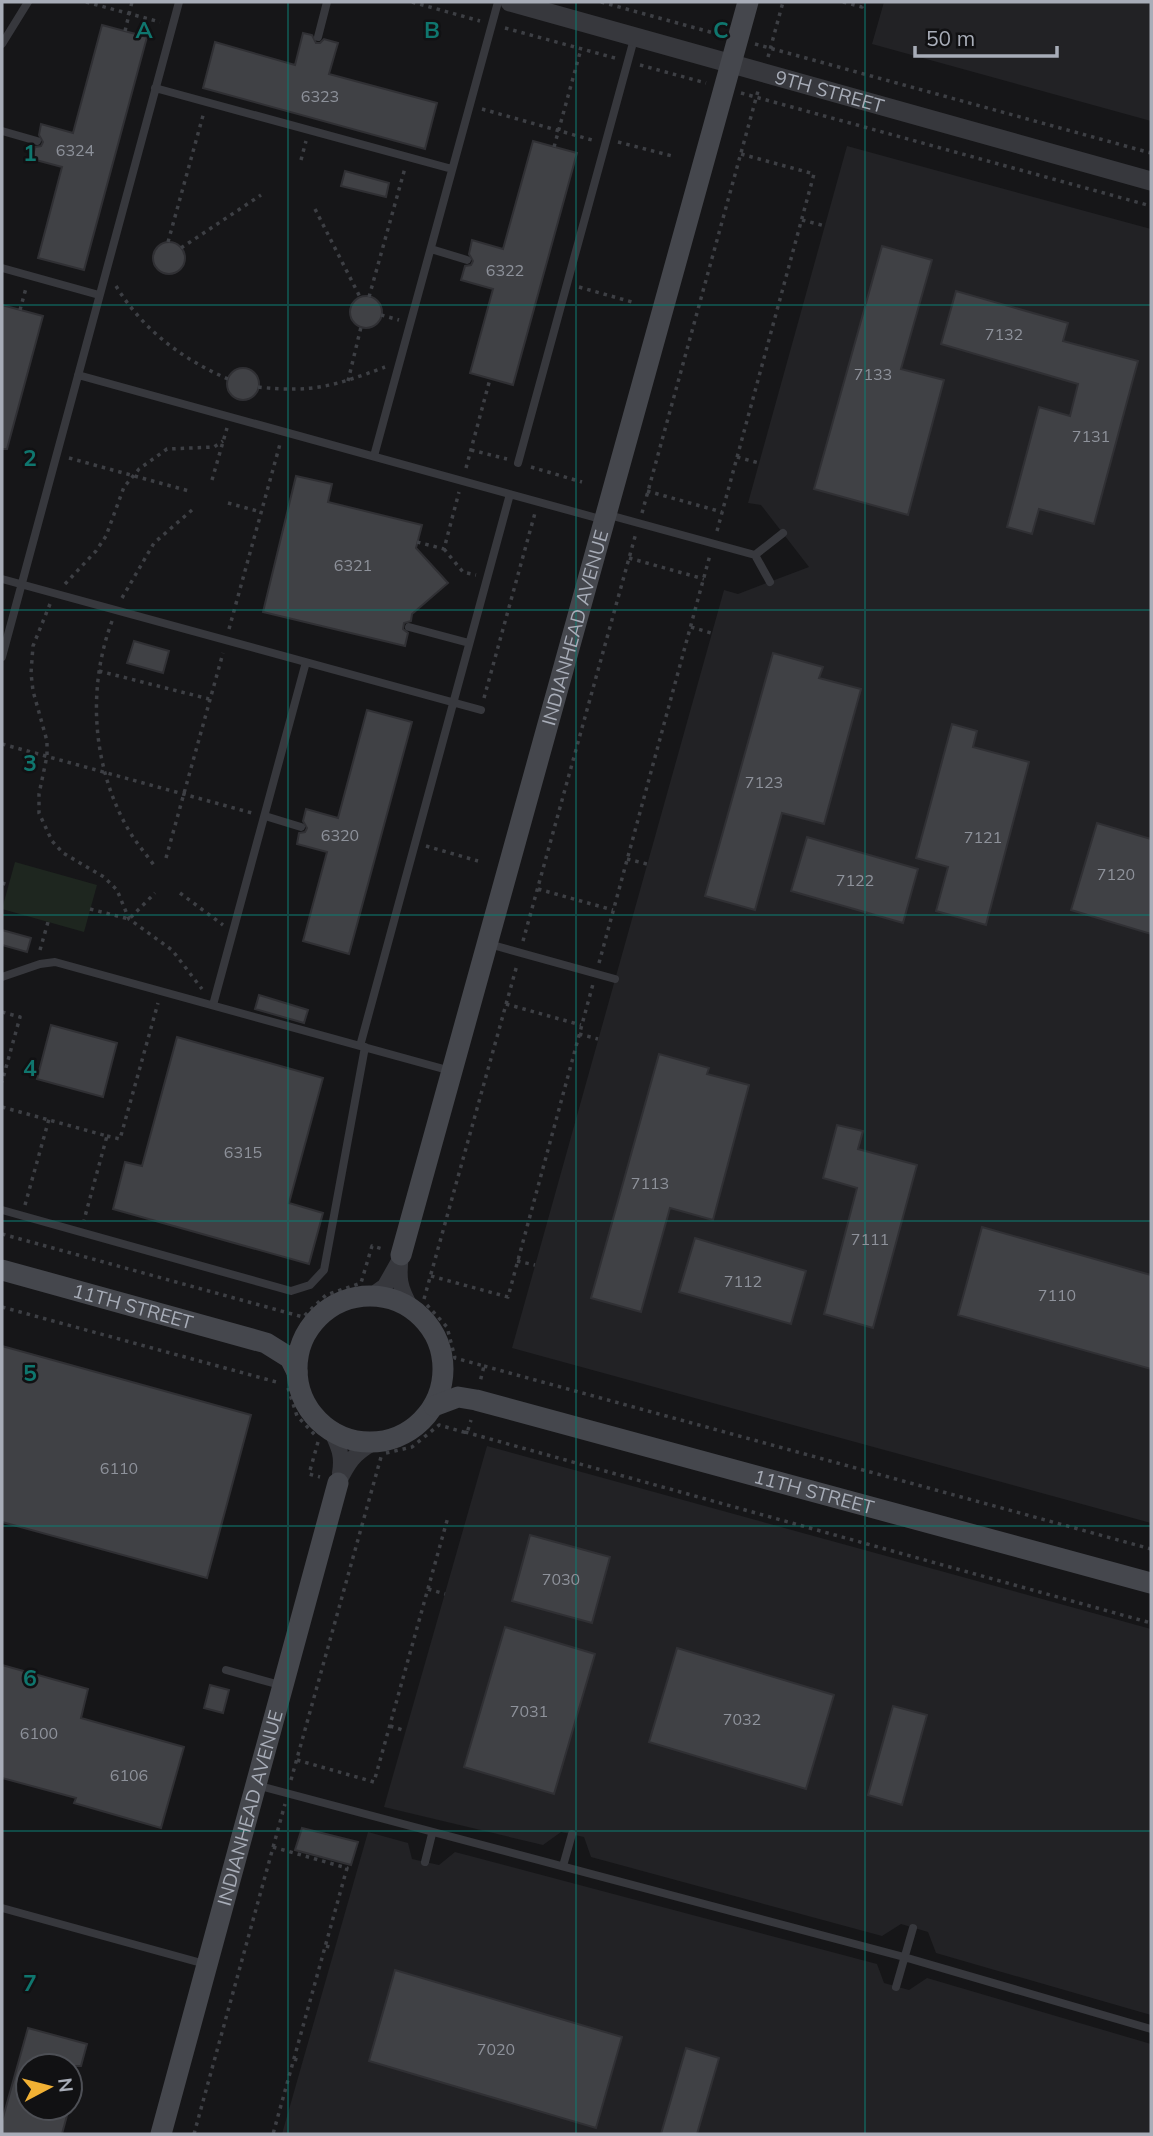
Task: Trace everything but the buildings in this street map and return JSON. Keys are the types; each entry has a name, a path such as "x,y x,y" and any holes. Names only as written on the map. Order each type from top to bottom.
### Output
{"main road":[{"name":"INDIANHEAD AVENUE","path":"401,1255 748,2"},
{"name":"11TH STREET","path":"2,1270 266,1343"},
{"path":"297,1372 301,1348 308,1331 320,1316 334,1305 350,1298 371,1296 391,1299 411,1308 426,1321 436,1338 450,1383 461,1393 476,1400"},
{"path":"266,1343 282,1342 308,1331"},
{"path":"266,1343 290,1358 307,1406 317,1419 332,1432 352,1440 373,1443 394,1439 422,1422 434,1406 444,1369"},
{"path":"434,1406 458,1396 476,1400"},
{"name":"11TH STREET","path":"476,1400 1151,1583"},
{"name":"INDIANHEAD AVENUE","path":"161,2134 338,1483"}],"street":[{"name":"9TH STREET","path":"510,2 1151,181"},
{"path":"371,1296 385,1286 394,1274 401,1255"},
{"path":"401,1255 401,1292 411,1308"},
{"path":"332,1432 340,1448 342,1460 338,1483"},
{"path":"338,1483 356,1452 373,1443"}],"lane":[{"path":"2,44 28,2"},
{"path":"2,657 179,2"},
{"path":"318,37 327,2"},
{"path":"374,456 498,2"},
{"path":"518,463 635,36"},
{"path":"155,88 452,169"},
{"path":"2,131 37,141"},
{"path":"430,249 467,260"},
{"path":"2,268 99,295"},
{"path":"78,375 510,494 639,523 755,555 770,582"},
{"path":"2,1210 291,1291 310,1285 324,1270 362,1047 510,494"},
{"path":"755,555 783,533"},
{"path":"2,579 481,710"},
{"path":"409,627 469,643"},
{"path":"213,1005 306,662"},
{"path":"265,817 301,827"},
{"path":"488,943 615,979"},
{"path":"2,977 55,962 452,1071"},
{"path":"226,1670 282,1685"},
{"path":"256,1785 432,1834 564,1866 904,1957 1151,2029"},
{"path":"425,1862 432,1834"},
{"path":"564,1866 572,1835"},
{"path":"2,1909 208,1965"},
{"path":"896,1987 913,1928"}],"path":[{"path":"86,2 173,25"},
{"path":"125,31 132,2"},
{"path":"412,2 1151,206"},
{"path":"601,2 1151,153"},
{"path":"783,2 424,1302 447,1327 455,1358 1151,1549"},
{"path":"843,2 862,7 864,2"},
{"path":"554,147 581,48"},
{"path":"168,242 206,102"},
{"path":"470,106 559,131 672,156"},
{"path":"301,160 309,130"},
{"path":"431,1276 508,1297 814,174 741,154"},
{"path":"369,297 408,157"},
{"path":"181,248 261,195"},
{"path":"315,209 360,298"},
{"path":"802,220 825,226"},
{"path":"106,269 138,317 159,338 185,357 228,379"},
{"path":"20,310 29,276"},
{"path":"566,284 632,302"},
{"path":"348,381 361,327"},
{"path":"258,387 307,390 348,381 400,362"},
{"path":"212,480 230,417"},
{"path":"129,919 117,890 104,877 63,853 52,841 40,813 39,794 47,756 47,741 33,691 33,646 42,619 56,594 96,551 106,536 124,487 138,468 167,449 214,447 223,441"},
{"path":"56,455 188,491"},
{"path":"737,457 759,463"},
{"path":"648,491 722,512"},
{"path":"481,710 538,501"},
{"path":"228,503 261,512"},
{"path":"156,868 128,828 109,788 95,708 102,651 116,610 154,543 192,510"},
{"path":"444,549 463,572 487,578"},
{"path":"629,558 704,579"},
{"path":"691,627 711,633"},
{"path":"99,671 210,699"},
{"path":"2,744 265,817"},
{"path":"415,842 478,861"},
{"path":"627,859 647,864"},
{"path":"2,883 9,885"},
{"path":"538,889 613,910"},
{"path":"129,919 155,893"},
{"path":"180,893 214,920 233,931"},
{"path":"90,909 129,919 172,950 193,974 213,1005"},
{"path":"36,966 48,922"},
{"path":"2,1107 120,1139 161,991"},
{"path":"506,1004 582,1025"},
{"path":"2,1012 20,1017 2,1082"},
{"path":"579,1034 598,1039"},
{"path":"22,1216 49,1119"},
{"path":"80,1232 107,1136"},
{"path":"2,1234 303,1317 326,1295 361,1283 372,1246 434,1263"},
{"path":"517,1261 535,1265"},
{"path":"2,1307 287,1385 297,1416 318,1439 309,1474 371,1493"},
{"path":"467,1433 484,1366"},
{"path":"194,2134 382,1454 412,1447 439,1425 1151,1623"},
{"path":"297,1760 374,1783 449,1517"},
{"path":"428,1589 445,1594"},
{"path":"390,1726 406,1731"},
{"path":"273,1847 347,1868 273,2134"},
{"path":"326,1946 334,1948"},
{"path":"294,2059 302,2062"}],"shaded area":[{"path":"884,2 1151,2 1151,121 872,44"},
{"path":"847,146 1151,229 1151,1523 512,1348 724,590 738,594 809,567 761,505 748,503"},
{"path":"15,862 97,885 84,932 2,909"},
{"path":"487,1446 1151,1629 1151,2015 936,1953 928,1932 901,1924 882,1936 591,1857 584,1837 561,1832 543,1845 384,1807"},
{"path":"368,1832 408,1843 412,1859 439,1865 455,1852 877,1964 884,1983 909,1990 927,1978 1151,2044 1151,2134 282,2134"}]}
